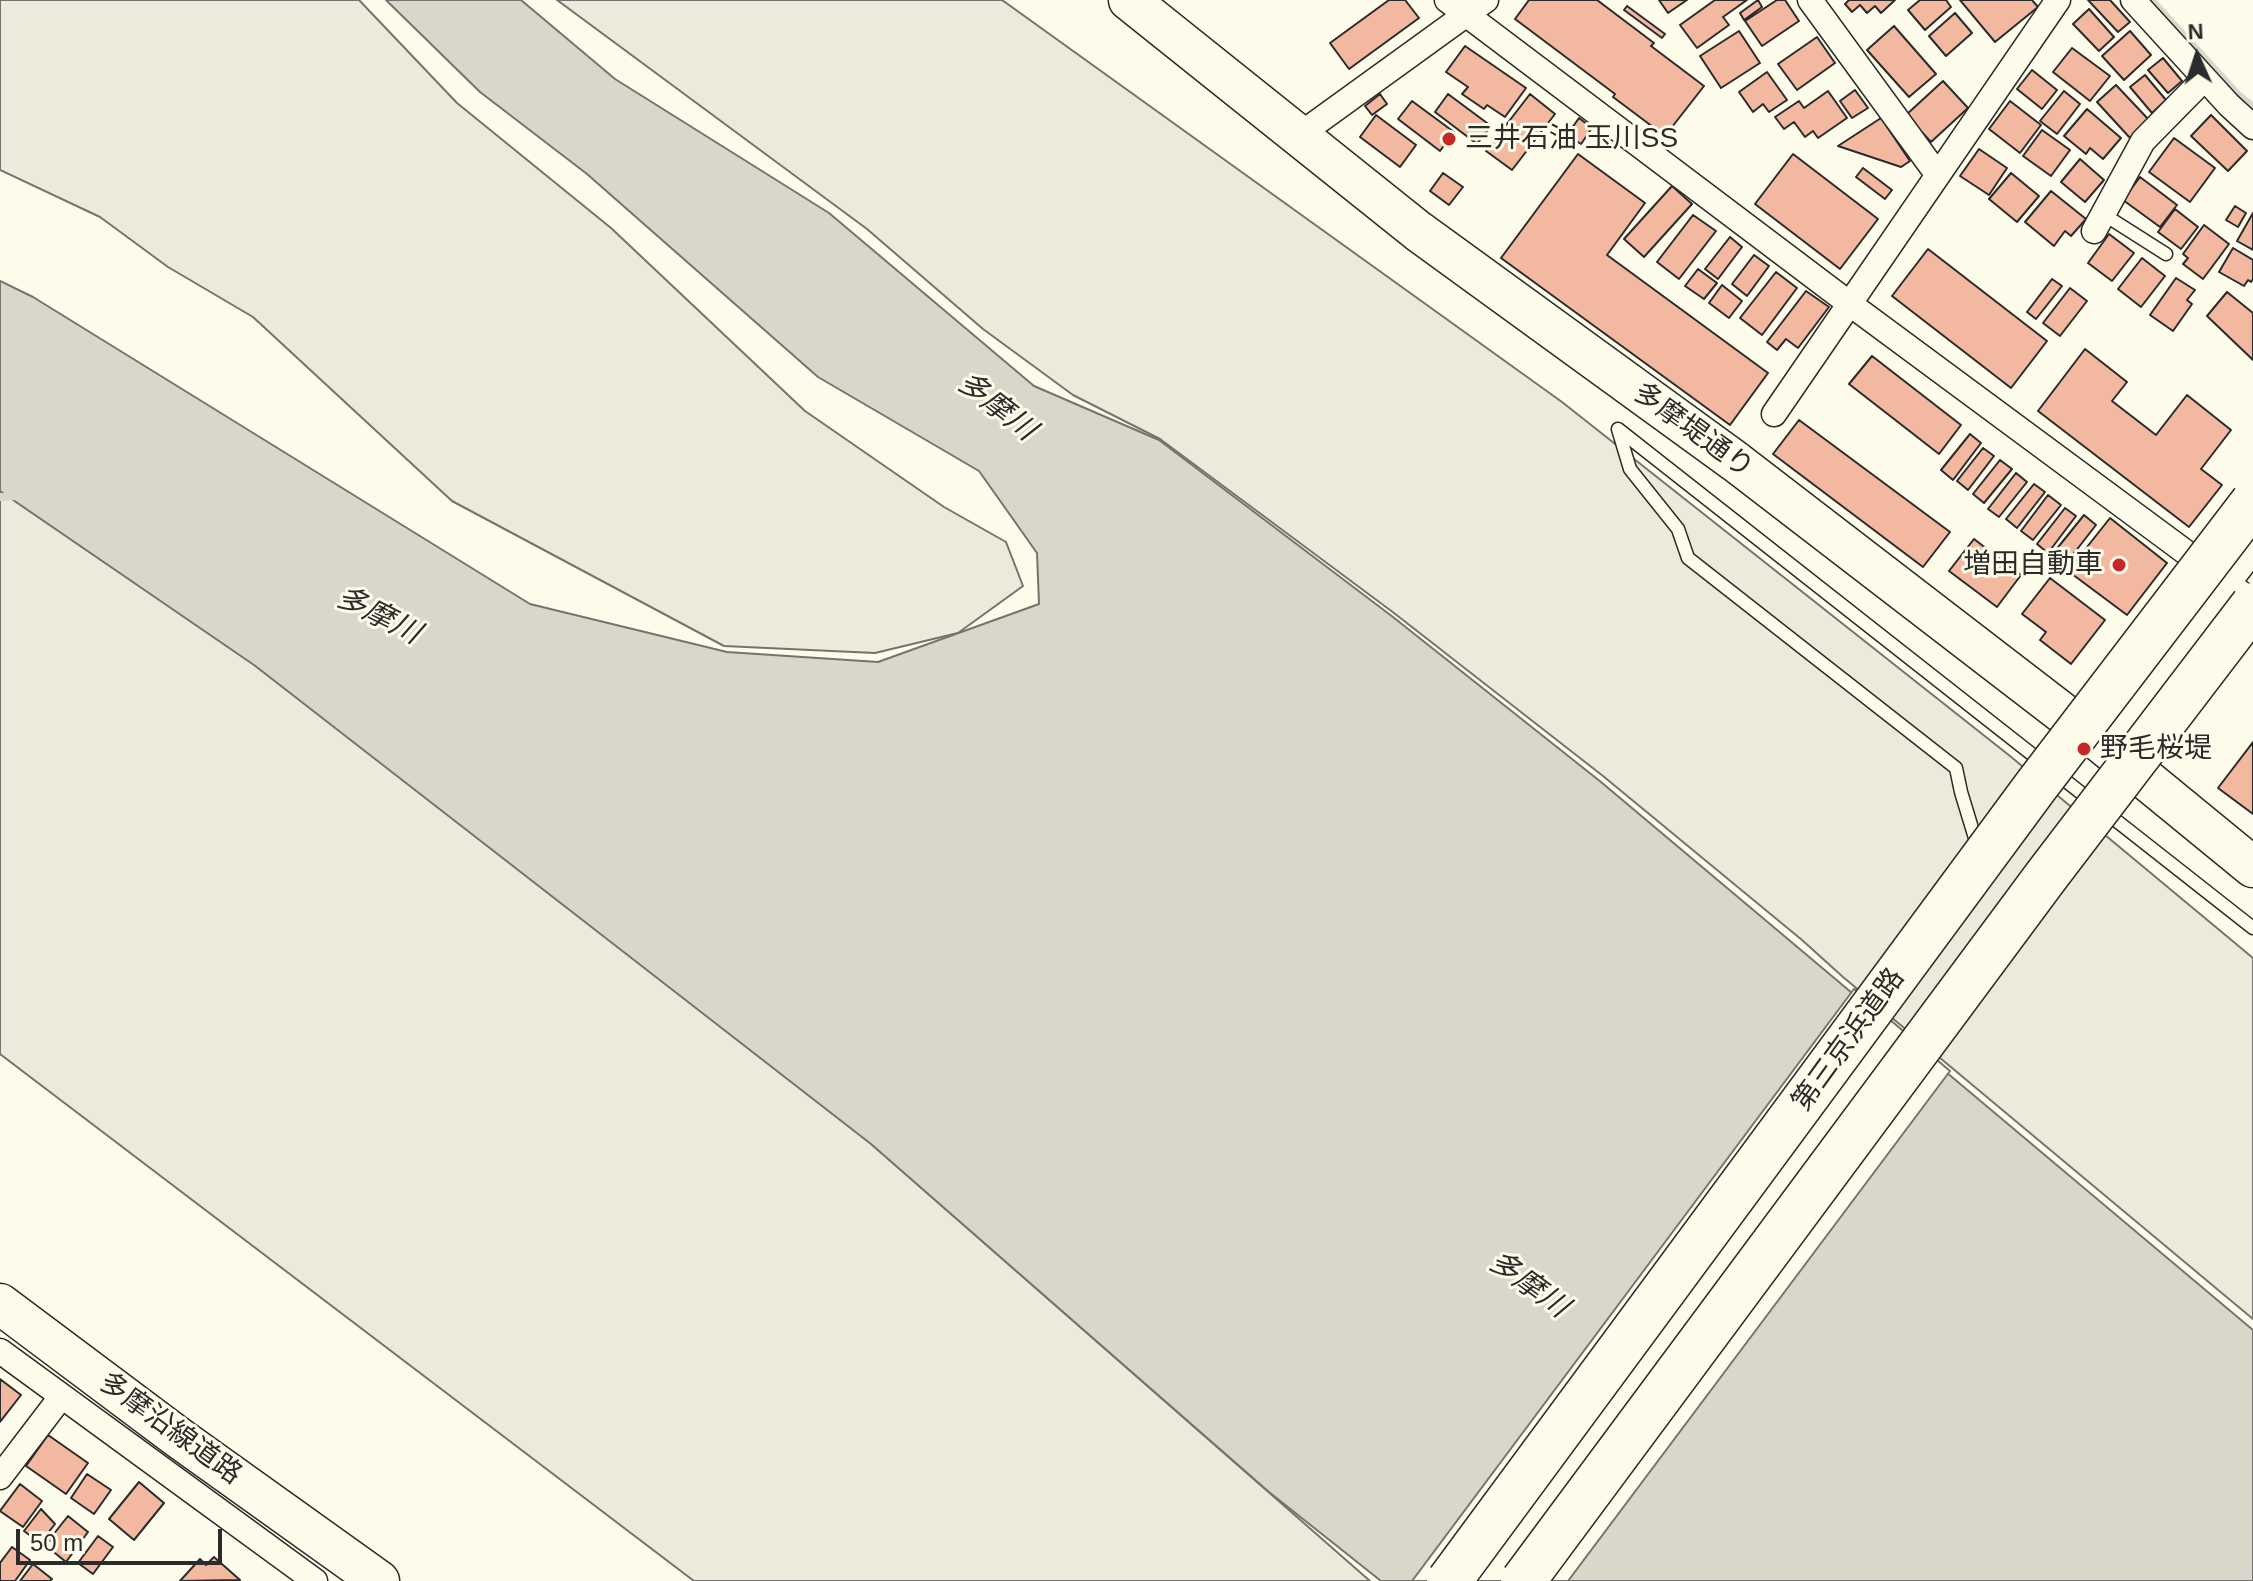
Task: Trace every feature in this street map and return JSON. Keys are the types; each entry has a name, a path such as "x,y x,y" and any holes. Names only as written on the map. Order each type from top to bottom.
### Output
{"highway":[{"name":"第三京浜道路","path":"1449,1581 2036,786 2253,502"},
{"path":"1523,1581 2038,887 2245,597"}],"main road":[{"name":"多摩堤通り","path":"1129,0 1418,231 1811,520 2163,791 2253,867"},
{"name":"多摩沿線道路","path":"0,1304 179,1438 379,1581"}],"street":[{"path":"1298,136 1456,7 1486,0"},
{"path":"1810,0 1937,174"},
{"path":"1774,414 2058,0"},
{"path":"2133,0 2204,79 2253,127"},
{"path":"1456,7 2245,597"},
{"path":"2099,222 2143,141 2204,79"},
{"path":"2121,723 2245,597 2253,551"},
{"path":"0,1351 315,1581"},
{"path":"0,1477 61,1397"}],"lane":[{"path":"2099,222 2166,254"},
{"path":"1975,838 1956,768 1688,558 1678,529 1630,469 1618,429 2253,928"}],"shaded area":[{"path":"0,0 359,0 457,103 611,228 805,411 944,507 1006,542 1023,586 958,633 875,653 724,646 452,501 253,317 168,267 100,217 0,170"},
{"path":"557,0 1002,0 1562,402 2010,756 2253,958 2253,1319 1603,776 1394,613 1160,439 1073,395 983,329 867,229"},
{"path":"0,488 252,661 869,1142 1370,1581 694,1581 0,1054"}],"water":[{"name":"多摩川","path":"386,0 521,0 615,79 829,213 1034,386 1159,440 1393,617 1601,782 2253,1330 2253,1581 1381,1581 1269,1492 871,1144 254,665 0,491 0,281 33,297 530,604 727,652 878,662 1039,604 1037,553 979,471 818,377 587,174 480,92"}],"pier":[{"path":"1854,989 1950,1071 1568,1581 1412,1581"}],"building":[{"path":"1389,0 1405,0 1419,18 1349,69 1330,43"},
{"path":"1529,0 1597,0 1704,86 1665,136 1515,19"},
{"path":"1659,0 1687,0 1668,13"},
{"path":"1715,0 1747,0 1723,17 1729,25 1697,48 1680,25"},
{"path":"1758,0 1762,7 1744,20 1740,13"},
{"path":"1777,0 1785,0 1799,21 1762,46 1745,21"},
{"path":"1849,0 1895,0 1881,13 1875,6 1867,13 1860,5 1852,12 1845,4"},
{"path":"1920,0 1946,0 1951,7 1925,30 1908,10"},
{"path":"1960,0 2032,0 2038,7 1995,42"},
{"path":"2088,0 2110,0 2130,22 2118,32"},
{"path":"1627,6 1665,34 1662,38 1624,10"},
{"path":"2089,9 2114,37 2099,51 2073,24"},
{"path":"1955,13 1972,33 1946,56 1929,36"},
{"path":"1894,26 1936,74 1909,97 1867,50"},
{"path":"1739,31 1760,63 1721,88 1700,56"},
{"path":"2130,31 2151,55 2124,80 2102,56"},
{"path":"1817,37 1835,63 1797,90 1778,64"},
{"path":"1465,46 1526,88 1505,117 1487,105 1484,109 1462,94 1468,87 1446,72"},
{"path":"2072,48 2110,76 2090,101 2053,72"},
{"path":"2163,58 2182,81 2168,93 2148,70"},
{"path":"2032,70 2057,90 2042,109 2017,89"},
{"path":"1767,72 1787,100 1769,112 1763,104 1753,112 1739,92"},
{"path":"2145,75 2166,100 2152,113 2130,87"},
{"path":"1943,81 1968,108 1931,142 1906,115"},
{"path":"2116,85 2149,120 2130,138 2097,102"},
{"path":"1855,90 1868,108 1852,118 1840,101"},
{"path":"1828,91 1847,118 1818,138 1813,131 1805,137 1794,122 1784,129 1775,117 1799,101 1804,108"},
{"path":"2064,91 2080,104 2057,134 2040,121"},
{"path":"1380,94 1387,104 1372,115 1365,106"},
{"path":"1448,94 1491,126 1477,144 1435,112"},
{"path":"1530,94 1555,114 1512,170 1486,151"},
{"path":"1412,101 1454,132 1440,151 1398,119"},
{"path":"2010,101 2041,125 2020,153 1989,129"},
{"path":"2087,109 2121,138 2103,159 2090,148 2086,154 2064,136"},
{"path":"1376,115 1416,145 1400,167 1360,137"},
{"path":"2211,115 2247,151 2228,171 2191,136"},
{"path":"1579,118 1592,128 1581,144 1567,135"},
{"path":"1881,118 1910,161 1901,167 1838,146"},
{"path":"2042,130 2070,150 2051,176 2023,156"},
{"path":"2174,138 2215,168 2190,202 2149,172"},
{"path":"1979,149 2007,168 1989,195 1960,176"},
{"path":"1578,154 1645,203 1607,255 1768,373 1730,425 1501,258"},
{"path":"1793,154 1878,219 1840,269 1755,204"},
{"path":"2080,159 2104,180 2085,202 2061,182"},
{"path":"1863,168 1892,190 1885,199 1856,177"},
{"path":"1443,173 1463,187 1449,205 1430,191"},
{"path":"2011,173 2039,196 2017,222 1989,199"},
{"path":"2140,177 2177,205 2160,227 2123,200"},
{"path":"1672,186 1692,204 1644,257 1624,239"},
{"path":"2051,191 2086,219 2071,236 2065,231 2054,246 2025,222"},
{"path":"2235,206 2246,213 2238,227 2226,220"},
{"path":"2175,209 2198,227 2181,249 2158,232"},
{"path":"2253,213 2253,250 2237,241"},
{"path":"1693,215 1716,231 1679,279 1657,262"},
{"path":"2204,225 2229,244 2203,279 2183,264 2188,258 2183,254"},
{"path":"2109,234 2134,253 2112,281 2088,263"},
{"path":"1730,237 1742,247 1718,279 1705,269"},
{"path":"2233,248 2253,260 2253,279 2244,286 2219,272"},
{"path":"1928,249 2047,341 2011,388 1892,296"},
{"path":"1754,255 1769,266 1747,296 1732,284"},
{"path":"2142,258 2165,276 2141,307 2118,289"},
{"path":"1698,269 1717,283 1704,299 1685,286"},
{"path":"1776,272 1797,288 1762,335 1740,318"},
{"path":"2176,278 2195,290 2187,300 2192,304 2173,331 2150,315"},
{"path":"2052,279 2062,286 2036,319 2027,312"},
{"path":"1722,285 1742,301 1729,318 1709,303"},
{"path":"2070,288 2087,301 2060,336 2043,323"},
{"path":"1806,291 1829,307 1798,348 1786,339 1777,350 1767,342"},
{"path":"2227,292 2253,313 2253,360 2207,316"},
{"path":"2085,349 2127,382 2112,401 2156,435 2187,395 2231,430 2201,469 2222,485 2189,527 2038,411"},
{"path":"1872,356 1961,425 1939,454 1849,384"},
{"path":"1799,420 1950,532 1923,567 1773,454"},
{"path":"1970,434 1981,443 1953,480 1941,470"},
{"path":"1983,448 1994,456 1968,490 1957,481"},
{"path":"2000,460 2012,469 1984,503 1973,494"},
{"path":"2016,473 2027,482 1999,517 1988,509"},
{"path":"2034,484 2045,492 2017,528 2006,519"},
{"path":"2048,495 2061,505 2033,540 2021,531"},
{"path":"2065,508 2076,516 2048,553 2037,544"},
{"path":"2084,515 2096,525 2064,566 2051,556"},
{"path":"2110,518 2167,563 2127,615 2068,571"},
{"path":"1974,539 2021,575 1997,607 1949,571"},
{"path":"2050,578 2105,620 2071,664 2040,640 2046,632 2022,614"},
{"path":"2253,742 2253,814 2218,788"},
{"path":"0,1379 21,1395 0,1422"},
{"path":"48,1435 88,1463 66,1494 26,1466"},
{"path":"87,1474 111,1490 94,1514 71,1498"},
{"path":"139,1482 164,1503 134,1540 109,1519"},
{"path":"20,1484 42,1501 23,1527 0,1511"},
{"path":"41,1509 55,1524 40,1543 24,1531"},
{"path":"68,1516 88,1532 66,1562 50,1549 54,1544 49,1540"},
{"path":"98,1536 113,1547 93,1574 78,1563"},
{"path":"12,1547 30,1560 15,1581 0,1581 0,1563"},
{"path":"214,1557 240,1580 180,1581 200,1559 206,1565"},
{"path":"33,1564 52,1579 20,1581"}],"waterway":[{"path":"2151,0 2237,94 2253,107"},
{"path":"0,497 19,496"}],"place":[{"name":"三井石油 玉川SS","path":"1449,139"},
{"name":"増田自動車","path":"2119,565"},
{"name":"野毛桜堤","path":"2084,749"}]}
